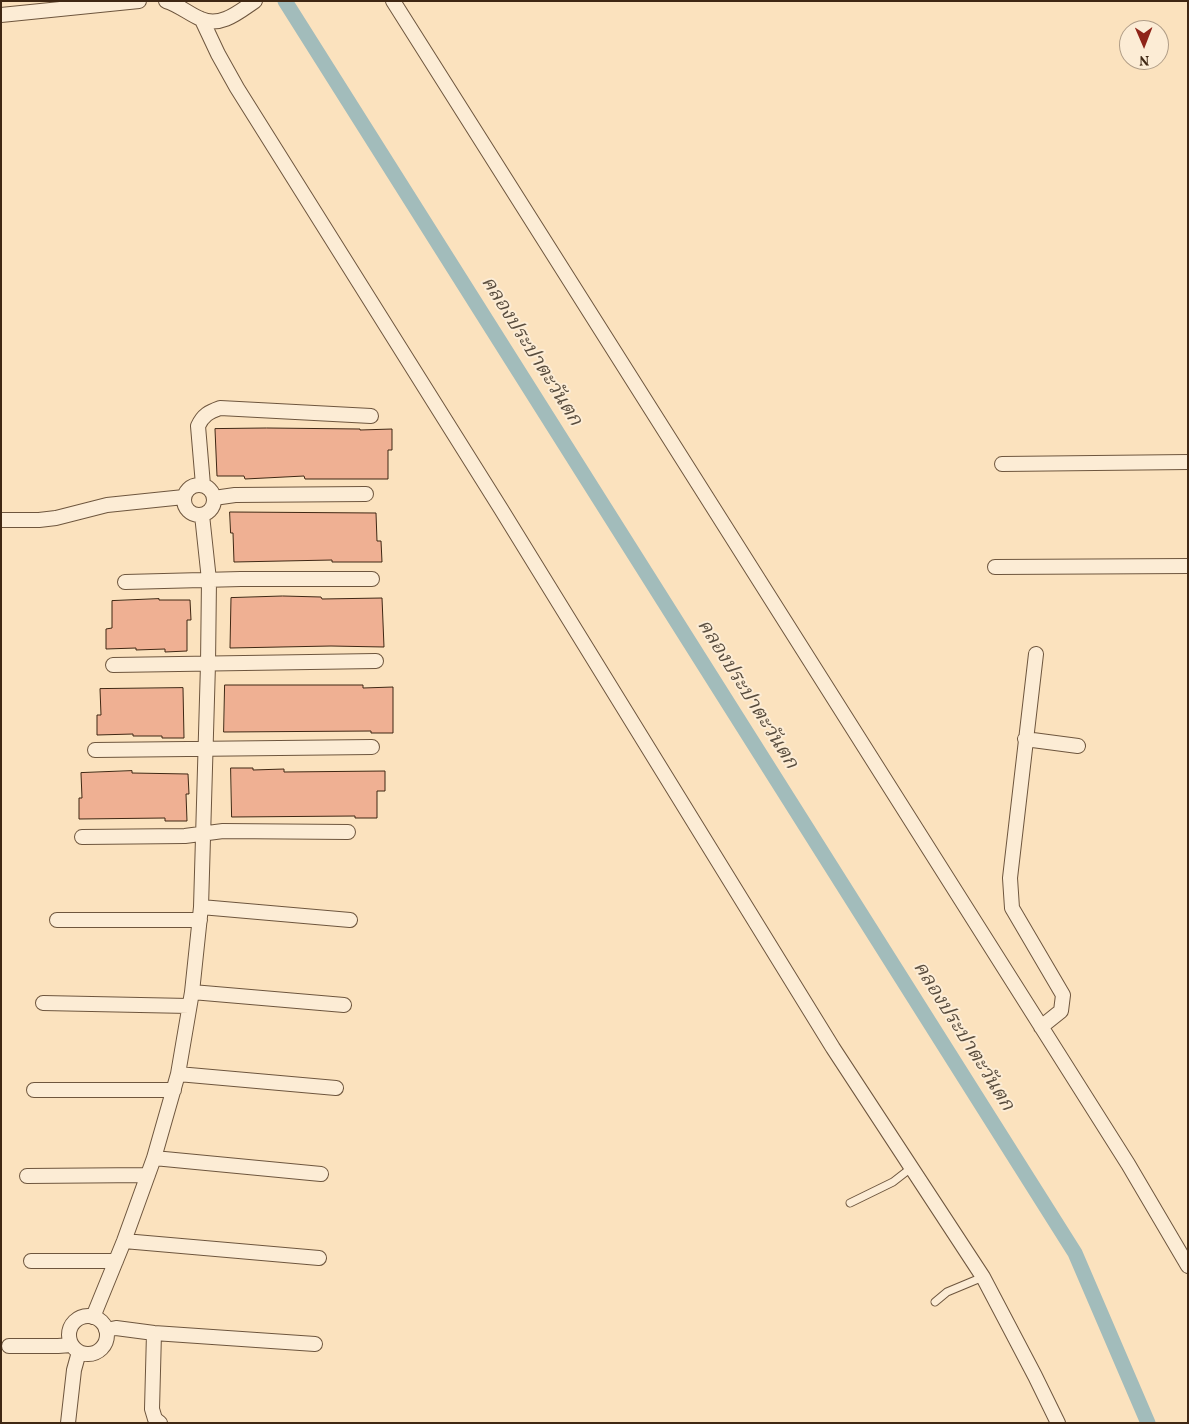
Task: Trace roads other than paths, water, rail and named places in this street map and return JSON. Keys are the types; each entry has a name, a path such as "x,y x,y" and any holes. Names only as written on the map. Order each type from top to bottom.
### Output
{"street":[{"path":"1,15 139,1"},
{"path":"166,1 179,4 202,20 212,22 230,17 256,1"},
{"path":"393,1 1128,1164 1188,1266"},
{"path":"202,20 237,88 506,518 833,1048 983,1277 1058,1423"},
{"path":"203,485 198,426 202,417 208,412 220,408 371,416"},
{"path":"1002,464 1188,462"},
{"path":"203,485 212,492 214,498 212,509 202,515 190,512 186,508 184,497 191,487 203,485"},
{"path":"214,498 235,495 366,494"},
{"path":"1,520 56,518 108,505 184,497"},
{"path":"93,1317 124,1241 154,1158 178,1074 190,999 200,914 204,833 209,580 202,515"},
{"path":"995,567 1188,566"},
{"path":"125,582 372,579"},
{"path":"1036,654 1010,878 1010,898 1017,918 1063,995 1061,1011 1041,1027"},
{"path":"113,665 376,661"},
{"path":"1025,740 1078,746"},
{"path":"95,750 372,746"},
{"path":"82,837 185,836 223,831 348,832"},
{"path":"57,920 200,914 350,920"},
{"path":"43,1003 190,999 344,1004"},
{"path":"178,1074 336,1088"},
{"path":"34,1090 174,1090"},
{"path":"154,1158 321,1174"},
{"path":"27,1176 148,1176"},
{"path":"124,1241 319,1258"},
{"path":"31,1261 116,1261"},
{"path":"9,1346 58,1346 75,1348 90,1354 97,1352 103,1347 106,1340 106,1330 99,1320 85,1316 72,1324 69,1330 69,1338 75,1348 68,1423"},
{"path":"106,1330 116,1328 315,1344"},
{"path":"154,1332 152,1408 155,1419 160,1423"}],"lane":[{"path":"850,1203 893,1182 911,1168"},
{"path":"935,1302 947,1292 983,1277"}],"waterway":[{"name":"คลองประปาตะวันตก","path":"285,1 1075,1253 1148,1423"}]}
